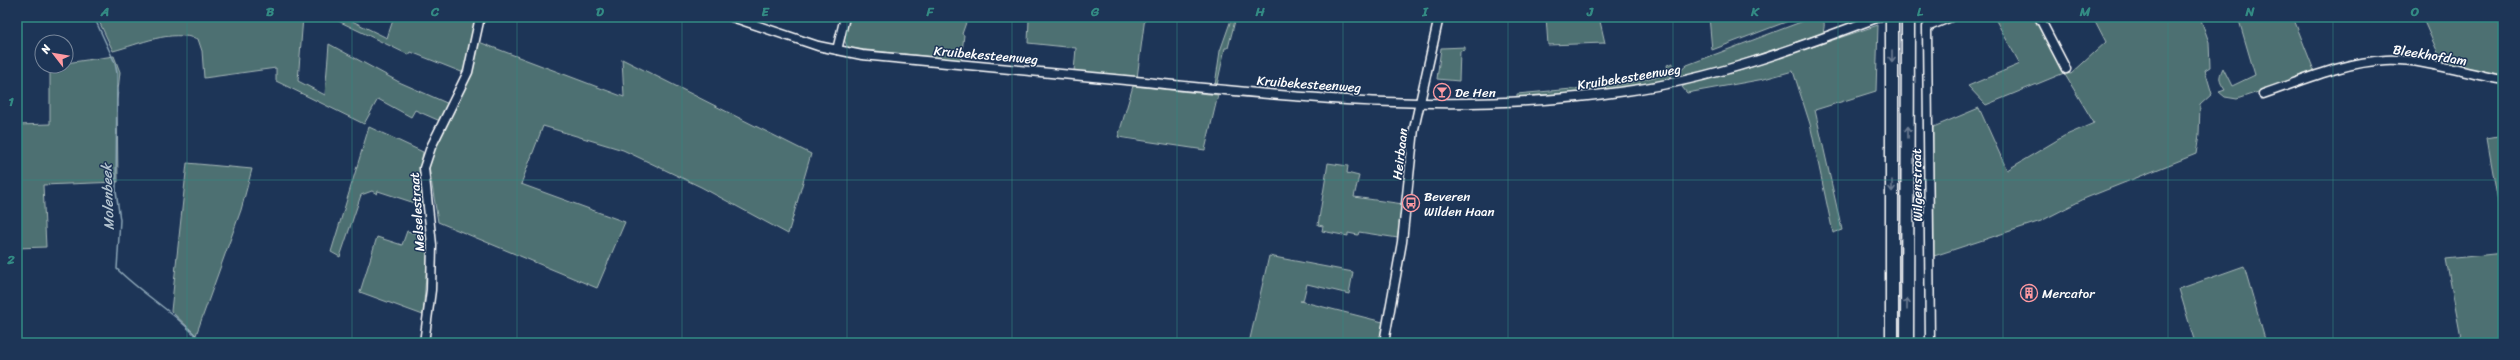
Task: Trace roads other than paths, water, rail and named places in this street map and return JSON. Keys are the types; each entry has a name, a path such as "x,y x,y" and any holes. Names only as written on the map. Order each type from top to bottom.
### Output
{"highway":[{"path":"1892,17 1892,343"},
{"path":"1907,343 1908,17"}],"street":[{"name":"Melselestraat","path":"424,343 430,296 432,245 425,164 430,147 468,72 480,17"},
{"name":"Kruibekesteenweg","path":"732,17 837,50 862,55 1222,90 1420,104 1579,97 1628,91 1726,70 1776,55 1879,17"},
{"path":"837,50 845,17"},
{"name":"Heirbaan","path":"1384,343 1402,242 1414,129 1439,17"},
{"name":"Wilgenstraat","path":"1930,343 1927,27 1951,17"},
{"path":"2039,17 2066,69"},
{"name":"Bleekhofdam","path":"2263,94 2353,65 2386,60 2446,68 2503,80"}],"waterway":[{"name":"Molenbeek","path":"94,17 115,63 117,73 116,191 120,220 117,269 127,279 172,314 202,343"},
{"path":"1790,21 1791,17"}],"place":[{"name":"De Hen","path":"1442,92"},
{"name":"Beveren Wilden Haan","path":"1411,203"},
{"name":"Mercator","path":"2029,293"}]}
